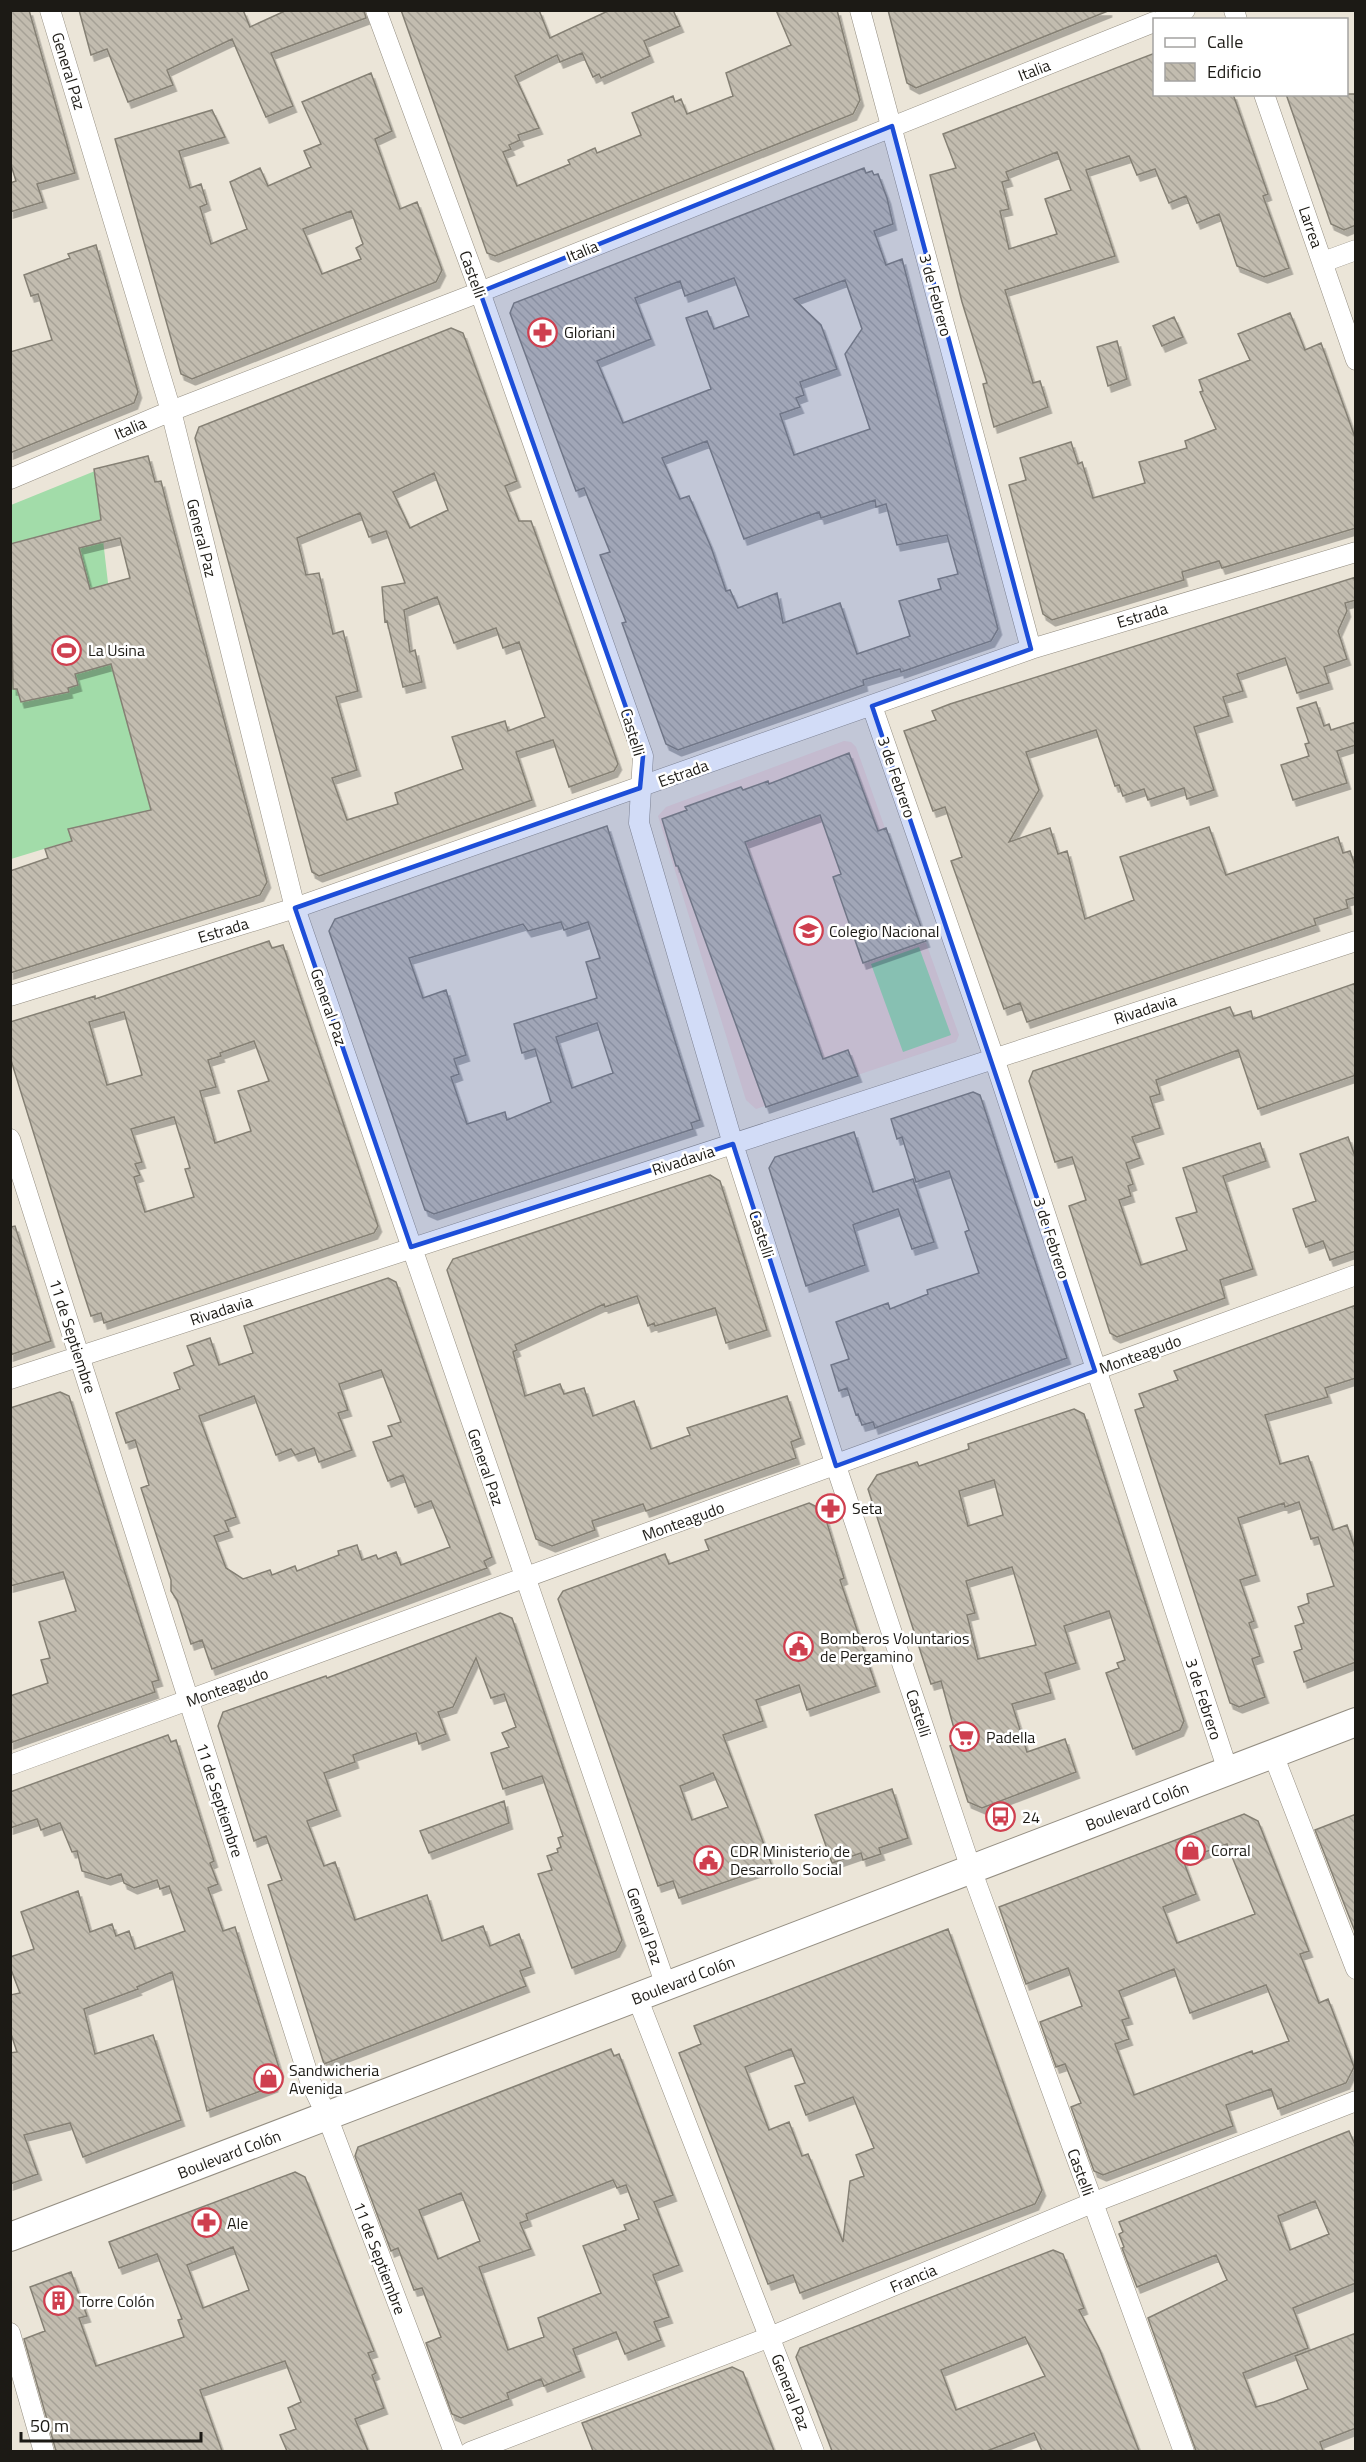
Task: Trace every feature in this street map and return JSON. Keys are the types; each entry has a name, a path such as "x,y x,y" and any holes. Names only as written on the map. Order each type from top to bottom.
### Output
{"main road":[{"name":"Boulevard Colón","path":"10,2237 1356,1722"}],"street":[{"name":"General Paz","path":"50,10 171,411 295,908 524,1579 666,1986"},
{"name":"Castelli","path":"376,10 480,292 643,756 639,823 733,1144 836,1466 971,1869 1184,2451"},
{"name":"3 de Febrero","path":"860,10 1031,649"},
{"path":"1167,18 1185,10"},
{"name":"Italia","path":"10,479 171,411 480,292 1153,23"},
{"name":"Larrea","path":"1265,96 1356,360"},
{"path":"1323,262 1356,250"},
{"name":"Estrada","path":"10,996 295,908 1031,649 1356,552"},
{"name":"3 de Febrero","path":"872,706 994,1058 1228,1771"},
{"name":"Rivadavia","path":"10,1379 1356,941"},
{"name":"11 de Septiembre","path":"10,1139 310,2081 327,2116 454,2451"},
{"name":"Monteagudo","path":"10,1765 1356,1275"},
{"path":"1273,1754 1356,1969"},
{"name":"General Paz","path":"637,1997 814,2451"},
{"name":"Francia","path":"470,2451 770,2337 1092,2203 1356,2101"},
{"path":"10,2332 44,2451"}],"highlighted area":[{"path":"892,126 1031,649 872,706 1095,1371 836,1466 733,1144 411,1247 295,908 640,788 643,756 480,292"}],"shaded area":[{"name":"Colegio Nacional","path":"844,741 851,742 856,747 959,1035 956,1042 756,1109 746,1100 658,816 666,807"}],"green space":[{"name":"La Usina","path":"95,471 113,626 157,831 83,837 11,859 11,505"},
{"path":"919,947 951,1035 903,1052 871,964"}],"building":[{"path":"10,10 29,10 75,173 37,184 43,202 10,212 10,183 16,181 10,162"},
{"path":"79,10 243,10 250,27 287,10 364,10 366,18 271,53 293,106 266,117 232,39 167,70 173,85 128,102 107,49 91,55"},
{"path":"401,10 539,10 550,38 610,10 673,10 680,26 644,41 650,56 601,78 599,74 593,77 582,53 560,62 557,55 515,76 539,128 518,135 520,140 509,145 511,149 503,152 517,186 570,164 568,160 595,148 597,153 641,135 632,113 673,96 675,102 681,99 687,114 733,96 726,73 791,45 776,10 837,10 860,100 853,114 495,256 487,253"},
{"path":"888,10 1108,11 916,88 907,83"},
{"path":"1153,54 1153,96 1234,96 1268,194 1263,196 1289,268 1264,277 1237,266 1219,214 1197,223 1186,196 1169,203 1155,169 1137,175 1129,156 1086,170 1115,256 1005,290 1033,383 1040,381 1048,407 994,427 983,384 987,383 962,302 930,175 956,168 943,134","holes":["1057,152 1071,190 1045,199 1057,234 1009,249 1000,211 1009,209 1002,182 1009,180 1006,172"]},
{"path":"371,73 392,131 375,139 400,209 417,202 442,270 436,282 192,379 181,374 115,139 212,110 225,137 179,151 190,188 201,184 207,204 200,207 211,244 247,229 230,182 260,168 268,186 311,167 304,151 321,144 302,102","holes":["351,211 363,244 356,248 361,259 322,274 303,229"]},
{"path":"1356,94 1356,225 1344,230 1331,224 1287,96"},
{"path":"864,168 866,173 872,171 874,175 878,174 893,224 874,231 886,265 902,259 998,629 991,641 901,672 900,669 863,680 864,685 678,750 666,744 622,623 626,622 600,555 610,552 584,488 576,491 510,313 514,303","holes":["734,278 749,316 714,329 707,311 686,318 711,389 623,423 597,361 651,339 635,298 680,281 685,296","845,280 862,329 845,354 870,429 794,455 780,414 800,407 796,398 804,395 800,382 837,369 821,325 794,299","707,441 744,539 819,512 821,518 875,500 876,507 886,504 897,545 947,535 958,574 938,579 941,589 899,601 910,636 857,654 840,603 783,623 777,593 738,608 730,590 726,591 711,547 689,496 680,499 662,458"]},
{"path":"96,245 138,392 134,403 10,453 10,352 52,340 38,294 31,296 24,275 70,258 68,254"},
{"path":"1290,313 1305,350 1321,343 1356,440 1356,528 1222,568 1219,561 1182,572 1184,580 1052,620 1043,614 1009,485 1026,480 1020,458 1071,442 1078,464 1082,462 1093,498 1145,483 1139,462 1187,448 1185,441 1216,429 1200,392 1203,391 1199,380 1250,360 1238,334"},
{"path":"1174,317 1183,337 1162,346 1153,326"},
{"path":"451,328 463,333 517,481 505,486 519,521 531,521 618,764 614,771 569,787 553,740 516,752 532,800 319,876 312,872 195,438 199,427","holes":["434,473 448,510 410,528 393,492","360,513 369,537 386,531 405,583 382,587 385,622 387,621 403,687 422,682 415,650 410,652 404,610 437,597 454,643 496,628 503,648 519,642 545,717 508,731 505,721 452,737 463,769 395,793 398,804 347,820 332,778 357,770 336,697 358,691 343,631 333,634 319,573 306,575 297,538"]},
{"path":"1117,341 1127,379 1108,386 1097,347"},
{"path":"148,456 155,482 161,481 267,882 260,895 10,973 10,871 48,858 45,849 72,841 68,829 151,810 111,664 75,674 78,685 68,688 69,692 21,702 17,689 13,689 10,544 101,520 94,469","holes":["120,538 130,578 90,589 79,548"]},
{"path":"1356,577 1356,600 1345,603 1347,611 1338,631 1347,659 1324,667 1329,683 1297,693 1285,658 1237,674 1243,691 1223,697 1229,716 1194,727 1214,790 1187,799 1184,788 1148,800 1144,789 1123,796 1119,785 1115,786 1096,730 1026,752 1039,790 1009,842 1050,828 1058,854 1067,851 1085,919 1134,900 1120,857 1209,827 1226,875 1338,837 1343,853 1350,851 1356,868 1356,897 1346,900 1348,908 1314,919 1316,925 1027,1022 1020,1003 1004,1009 951,861 962,857 945,807 933,811 904,731 936,720 932,711 950,704"},
{"path":"1316,702 1324,726 1329,724 1331,730 1356,722 1356,745 1337,751 1347,783 1293,800 1281,765 1309,756 1305,744 1309,743 1297,708"},
{"path":"849,753 878,831 886,828 926,941 863,963 833,877 841,874 820,815 745,842 823,1059 848,1050 858,1076 766,1107 678,866 676,866 662,819 687,810 685,807 741,787 743,790 768,781 769,784"},
{"path":"607,826 700,1120 691,1123 693,1129 434,1214 425,1210 329,931 335,919","holes":["561,922 564,930 588,922 600,958 586,962 597,998 514,1024 522,1053 535,1049 551,1102 507,1120 505,1112 467,1124 451,1077 459,1074 454,1059 466,1055 446,990 423,998 409,958 523,924 528,931","597,1023 613,1073 572,1088 556,1037"]},
{"path":"269,941 272,948 283,945 378,1226 374,1233 104,1323 101,1313 91,1316 10,1057 10,1022 95,996 95,999","holes":["124,1012 142,1075 107,1085 89,1022","254,1041 269,1081 238,1091 251,1131 215,1143 200,1091 216,1087 208,1060 221,1056 220,1053","174,1117 190,1168 185,1169 194,1197 145,1212 134,1177 140,1175 135,1164 142,1162 131,1129"]},
{"path":"1356,983 1356,1075 1258,1109 1238,1050 1156,1080 1160,1094 1150,1097 1160,1128 1132,1137 1140,1158 1126,1163 1133,1184 1128,1186 1131,1196 1119,1200 1141,1265 1187,1250 1176,1218 1197,1212 1183,1168 1260,1143 1266,1161 1223,1176 1253,1269 1220,1280 1225,1298 1117,1337 1110,1333 1069,1206 1086,1200 1072,1157 1055,1162 1029,1081 1033,1071 1230,1007 1234,1016 1251,1011 1253,1019"},
{"path":"973,1092 980,1095 1067,1358 875,1428 873,1422 862,1425 858,1414 856,1415 847,1388 839,1391 831,1365 849,1359 836,1322 888,1303 890,1309 928,1294 927,1290 979,1273 965,1232 969,1230 949,1171 916,1182 902,1137 897,1139 891,1119"},
{"path":"854,1132 873,1192 913,1179 934,1242 912,1249 898,1209 853,1225 865,1265 806,1286 769,1168 775,1157"},
{"path":"1348,1137 1356,1159 1356,1251 1330,1260 1323,1241 1306,1247 1293,1209 1316,1201 1300,1154"},
{"path":"710,1175 720,1181 767,1330 726,1343 715,1308 655,1326 654,1323 648,1326 637,1296 605,1307 604,1304 515,1345 517,1350 513,1352 525,1396 560,1384 564,1394 584,1388 593,1416 634,1401 651,1449 690,1435 687,1428 787,1396 801,1438 791,1442 796,1458 646,1511 643,1504 592,1521 595,1530 552,1546 536,1539 447,1270 453,1259"},
{"path":"15,1226 51,1341 10,1355 10,1227"},
{"path":"388,1278 396,1282 492,1557 484,1561 487,1568 212,1669 202,1640 191,1644 177,1600 171,1591 171,1580 141,1488 149,1485 135,1440 126,1443 116,1413 180,1389 174,1373 194,1365 187,1346 210,1338 219,1365 253,1353 244,1326","holes":["381,1370 401,1422 388,1426 392,1436 373,1442 388,1481 403,1475 415,1507 431,1501 450,1547 401,1565 396,1552 378,1559 376,1555 362,1560 357,1545 338,1551 339,1555 297,1571 295,1566 272,1575 270,1570 243,1579 226,1568 214,1536 229,1531 225,1521 236,1517 199,1416 254,1396 276,1455 291,1449 295,1455 314,1448 319,1462 352,1450 338,1413 348,1410 339,1384"]},
{"path":"1356,1305 1356,1378 1325,1388 1328,1397 1265,1415 1280,1464 1308,1456 1333,1530 1347,1525 1356,1551 1356,1662 1304,1682 1294,1652 1302,1649 1295,1626 1304,1623 1298,1607 1309,1603 1307,1594 1334,1586 1318,1537 1311,1539 1299,1502 1285,1507 1284,1503 1238,1518 1256,1575 1240,1580 1254,1621 1249,1623 1260,1656 1252,1659 1265,1697 1239,1707 1230,1703 1135,1410 1144,1407 1139,1394 1178,1380 1174,1371"},
{"path":"60,1392 69,1396 159,1680 152,1682 155,1692 10,1743 10,1696 48,1683 41,1660 50,1658 39,1622 76,1611 63,1572 10,1586 10,1408"},
{"path":"1074,1409 1084,1414 1184,1721 1180,1730 1133,1749 1106,1673 1119,1668 1117,1663 1125,1660 1109,1611 1064,1626 1076,1663 1045,1673 1051,1693 1012,1704 1027,1752 1065,1739 1076,1772 982,1808 968,1802 950,1746 958,1743 941,1681 931,1684 868,1489 877,1475 917,1462 919,1466 969,1449 968,1444","holes":["994,1480 1003,1515 968,1526 959,1491","1012,1567 1036,1645 978,1659 967,1615 975,1613 966,1581"]},
{"path":"809,1503 823,1510 844,1578 840,1580 876,1686 807,1710 799,1685 756,1700 763,1721 723,1735 772,1866 679,1898 673,1881 658,1886 558,1599 563,1591 665,1554 669,1564 709,1550 705,1540","holes":["713,1773 728,1807 692,1820 680,1786"]},
{"path":"500,1613 512,1618 622,1940 616,1951 572,1968 538,1874 552,1870 547,1856 558,1852 557,1849 561,1847 558,1838 563,1836 542,1776 503,1789 491,1753 509,1747 502,1733 516,1727 504,1694 491,1698 476,1658 453,1707 438,1712 446,1734 419,1744 416,1733 353,1755 355,1762 324,1773 337,1810 307,1821 324,1866 335,1862 355,1920 427,1895 442,1941 483,1926 490,1946 519,1934 531,1967 520,1971 526,1986 324,2064 268,1885 282,1880 266,1836 254,1841 218,1726 223,1712 326,1676 327,1678"},
{"path":"168,1735 171,1742 176,1740 214,1861 210,1863 218,1884 208,1888 223,1931 235,1927 280,2071 274,2086 207,2111 172,1972 137,1987 138,1989 84,2009 95,2054 153,2035 181,2120 83,2157 70,2123 24,2135 38,2174 10,2184 10,2053 17,2052 10,2031 10,1995 20,1993 10,1967 10,1957 34,1949 21,1912 78,1891 90,1932 112,1924 116,1936 129,1931 135,1949 185,1931 169,1886 160,1889 157,1880 134,1888 124,1883 121,1874 107,1879 82,1871 77,1851 72,1852 60,1823 41,1830 37,1819 10,1828 10,1792"},
{"path":"892,1789 908,1838 879,1848 881,1854 863,1860 861,1853 832,1863 815,1815"},
{"path":"504,1801 509,1823 429,1853 420,1831"},
{"path":"1244,1814 1258,1821 1309,1951 1300,1954 1319,2003 1328,1999 1354,2067 1346,2083 1278,2109 1271,2089 1226,2105 1233,2126 1103,2175 1094,2171 1071,2107 1081,2103 1065,2064 1056,2067 1040,2022 1082,2006 1068,1968 1026,1984 999,1907","holes":["1227,1844 1255,1914 1177,1943 1163,1907 1196,1894 1183,1860","1174,1969 1190,2013 1266,1985 1289,2041 1253,2054 1252,2051 1134,2095 1115,2044 1129,2039 1122,2020 1129,2018 1119,1991"]},
{"path":"1356,1814 1356,1934 1315,1830"},
{"path":"948,1929 1042,2190 1035,2204 800,2293 793,2275 768,2284 679,2053 701,2044 694,2026","holes":["791,2049 805,2083 795,2086 806,2115 853,2097 874,2148 856,2155 864,2176 850,2181 843,2242 808,2154 802,2156 789,2122 769,2130 745,2067"]},
{"path":"611,2049 614,2056 619,2054 673,2195 654,2202 679,2265 653,2275 669,2317 654,2322 661,2340 625,2354 616,2332 573,2349 581,2371 544,2386 541,2379 507,2393 509,2399 461,2418 452,2414 426,2343 441,2337 422,2288 414,2290 398,2248 391,2251 355,2156 358,2147","holes":["613,2180 617,2188 626,2185 639,2219 624,2225 626,2230 583,2246 601,2293 538,2318 544,2337 508,2350 479,2267 531,2249 520,2223 528,2220 526,2214","461,2193 480,2241 438,2259 419,2210"]},
{"path":"1349,2131 1356,2147 1356,2283 1293,2308 1308,2348 1243,2373 1256,2407 1274,2402 1308,2389 1295,2356 1356,2333 1356,2428 1320,2442 1323,2451 1196,2451 1148,2318 1227,2280 1216,2255 1137,2287 1122,2248 1124,2247 1119,2234 1123,2232 1119,2222","holes":["1315,2201 1329,2234 1290,2250 1278,2216"]},
{"path":"295,2172 305,2177 374,2351 368,2353 376,2373 372,2375 384,2408 355,2419 368,2451 287,2451 280,2435 296,2429 288,2408 301,2402 285,2361 200,2390 222,2451 56,2451 24,2339 45,2331 30,2287 71,2272 87,2316 79,2318 96,2366 184,2337 178,2320 182,2319 157,2254 119,2268 109,2242","holes":["233,2247 249,2290 203,2308 187,2265"]},
{"path":"1053,2250 1063,2254 1084,2308 1079,2310 1099,2348 1139,2451 1042,2451 1034,2433 987,2451 832,2451 796,2357 800,2348","holes":["1025,2337 1045,2376 956,2410 941,2370"]},
{"path":"732,2367 743,2372 774,2451 593,2451 582,2423"}],"place":[{"name":"Gloriani","path":"543,332"},
{"name":"La Usina","path":"67,650"},
{"name":"Colegio Nacional","path":"808,931"},
{"name":"Seta","path":"831,1508"},
{"name":"Bomberos Voluntarios de Pergamino","path":"799,1647"},
{"name":"Padella","path":"965,1737"},
{"name":"24","path":"1001,1817"},
{"name":"Corral","path":"1190,1850"},
{"name":"CDR Ministerio de Desarrollo Social","path":"709,1860"},
{"name":"Sandwicheria Avenida","path":"268,2079"},
{"name":"Ale","path":"206,2223"},
{"name":"Torre Colón","path":"58,2301"}]}
